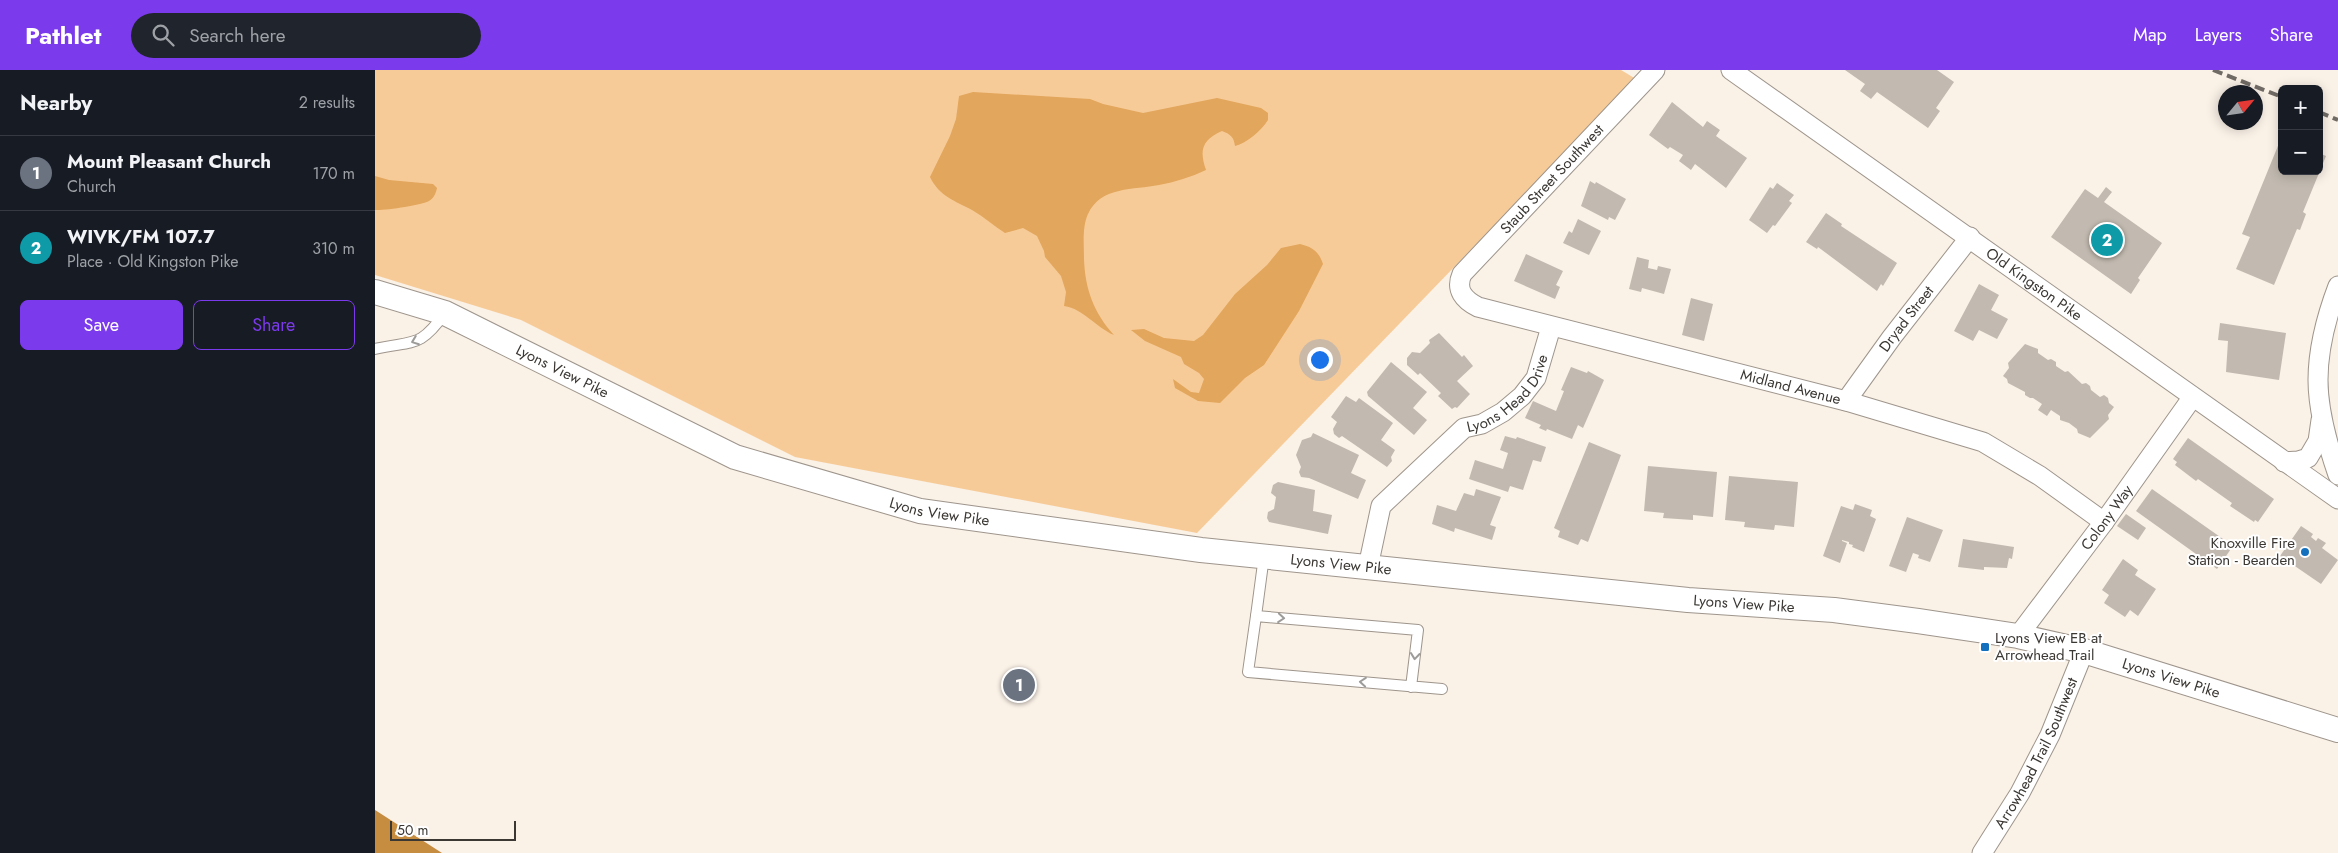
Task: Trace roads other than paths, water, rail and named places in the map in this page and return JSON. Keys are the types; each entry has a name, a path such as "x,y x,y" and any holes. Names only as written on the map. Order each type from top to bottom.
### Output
{"street":[{"name":"Staub Street Southwest","path":"1461,292 1459,282 1463,274 1655,70"},
{"name":"Old Kingston Pike","path":"1731,70 1970,237 2193,398 2338,499"},
{"name":"Dryad Street","path":"1846,401 1892,337 1970,237"},
{"path":"2338,286 2332,301 2322,348 2318,381 2322,414 2338,475"},
{"name":"Lyons View Pike","path":"375,292 445,314 735,457 920,511 1201,550 1678,599 1834,610 2018,636 2084,651 2338,730"},
{"name":"Midland Avenue","path":"1461,292 1467,301 1478,307 1846,401 1983,442 2040,476 2104,522"},
{"name":"Lyons Head Drive","path":"1368,567 1381,506 1463,428 1482,424 1503,412 1522,396 1535,378 1551,327"},
{"name":"Colony Way","path":"2018,636 2104,522 2193,398"},
{"path":"2284,462 2308,458 2318,441 2322,414"},
{"name":"Arrowhead Trail Southwest","path":"1982,853 2021,793 2050,735 2084,651"}],"lane":[{"path":"377,346 414,343 429,334 445,314"},
{"path":"1264,556 1248,672 1442,689"},
{"path":"1256,616 1418,630 1411,687"}],"railway":[{"path":"2213,70 2278,95"},
{"path":"2323,114 2338,120"}],"place":[{"name":"WIVK/FM 107.7","path":"2107,240"},
{"name":"Knoxville Fire Station - Bearden","path":"2305,552"},
{"name":"Lyons View EB at Arrowhead Trail","path":"1985,647"},
{"name":"Mount Pleasant Church","path":"1019,685"}]}
